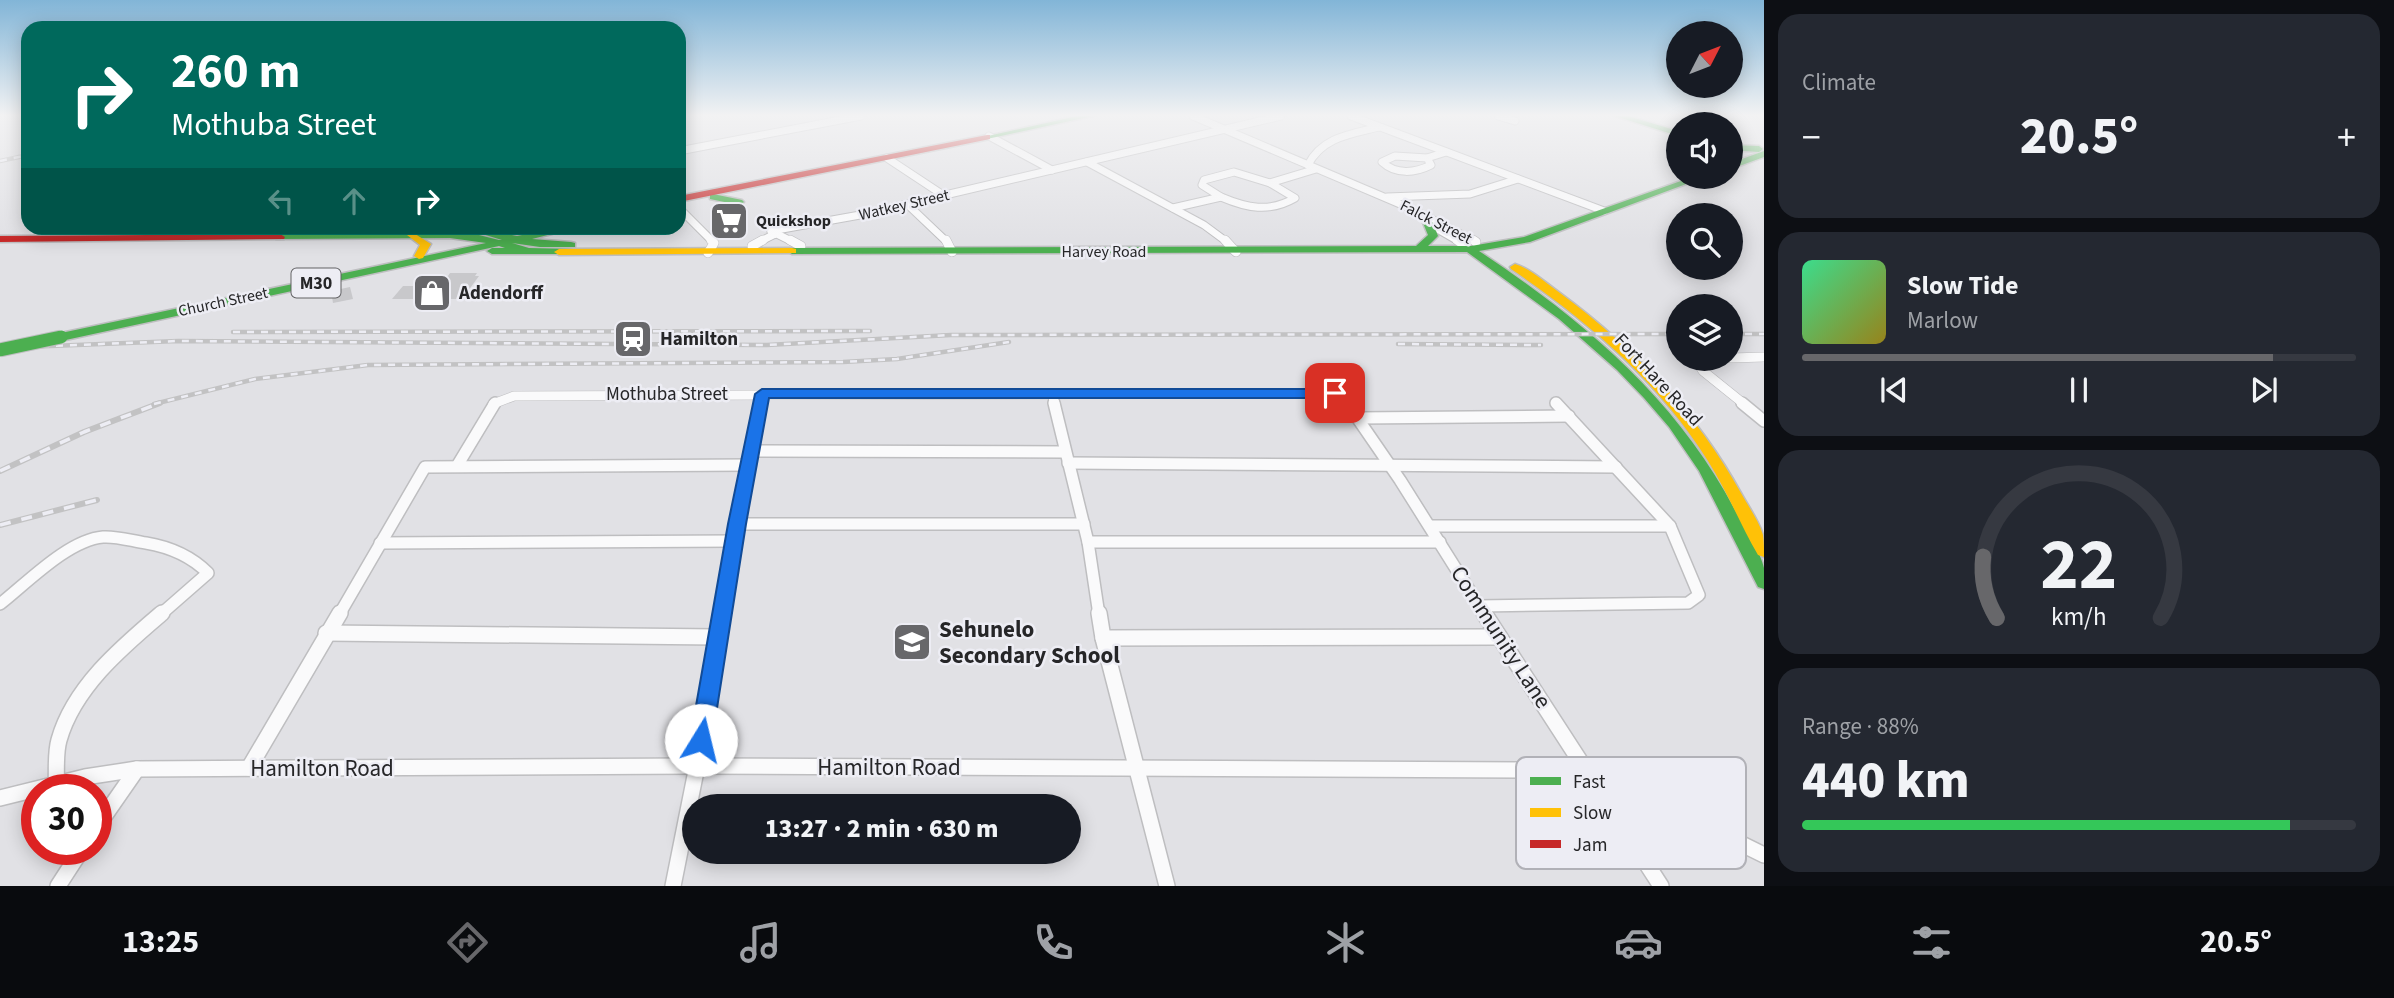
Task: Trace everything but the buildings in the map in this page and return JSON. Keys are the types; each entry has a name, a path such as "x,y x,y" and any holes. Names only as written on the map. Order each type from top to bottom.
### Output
{"main road":[{"path":"686,202 890,157"},
{"path":"686,203 713,197 741,198 851,165"},
{"name":"Harvey Road","path":"498,242 629,249 1426,249 1526,240 1666,180"},
{"name":"Harvey Road","path":"1474,246 1666,188"},
{"path":"1428,223 1433,236 1426,249 1468,260 1561,305"},
{"path":"0,233 21,233"},
{"path":"0,239 169,235"},
{"path":"412,235 460,236 498,242"},
{"path":"412,235 425,241 426,246 419,256"},
{"path":"478,235 498,242"},
{"name":"Church Street","path":"0,348 524,235"},
{"name":"Church Street","path":"58,336 419,256 534,235"},
{"path":"557,245 556,237 559,235"},
{"path":"1526,240 1512,250 1509,254 1510,261 1542,281 1561,305"},
{"name":"Harvey Road","path":"498,242 523,250 574,253 629,249"},
{"name":"Harvey Road","path":"711,249 752,246 950,248"},
{"name":"Fort Hare Road","path":"1474,246 1521,281 1614,342 1661,391 1692,428 1721,471 1764,551"},
{"name":"Fort Hare Road","path":"1561,305 1684,437 1722,500 1764,583"}],"street":[{"path":"1029,157 1052,170"},
{"name":"Watkey Street","path":"752,246 773,233 1106,157"},
{"name":"Falck Street","path":"1289,157 1425,215 1474,246"},
{"path":"1270,183 1312,167 1313,157"},
{"path":"1392,157 1382,162 1385,166 1397,170 1418,170 1430,165 1427,158 1422,157"},
{"path":"1460,157 1599,209"},
{"path":"887,158 943,195"},
{"path":"1087,162 1214,232 1233,248"},
{"path":"1234,172 1270,183 1295,198 1268,208 1255,209 1221,197 1201,182 1234,172"},
{"path":"1384,198 1470,194 1518,179"},
{"path":"1173,208 1221,197"},
{"name":"Falck Street","path":"1384,198 1474,246"},
{"path":"907,204 950,248"},
{"path":"686,212 714,243 711,249"},
{"path":"773,233 801,246"},
{"path":"1743,358 1764,358"},
{"path":"1703,371 1764,421"},
{"name":"Mothuba Street","path":"457,466 492,405 508,397 1335,393"},
{"name":"Community Lane","path":"1335,393 1343,398 1359,418 1392,466 1499,637 1580,757"},
{"path":"673,886 697,766 717,637 762,394"},
{"path":"1052,394 1088,542 1103,638 1167,886"},
{"path":"1479,606 1688,603 1699,595 1670,526 1556,403"},
{"path":"1359,418 1569,416"},
{"path":"249,768 425,467 749,458 1066,458 1392,466 1616,467"},
{"path":"737,524 1084,524"},
{"path":"1430,526 1670,526"},
{"path":"0,604 74,548 101,537 175,551 200,564 208,573 92,680 75,705 59,740 57,774"},
{"path":"380,542 735,541"},
{"path":"1088,542 1440,542"},
{"path":"326,633 717,637"},
{"path":"1103,638 1499,637"},
{"name":"Hamilton Road","path":"108,774 137,769 697,766 1516,770"},
{"path":"112,805 137,769"},
{"name":"Hamilton Road","path":"0,797 21,792"},
{"name":"Hamilton Road","path":"1746,846 1764,855"},
{"path":"58,886 72,865"},
{"name":"Community Lane","path":"1651,869 1661,886"}],"railway":[{"path":"0,161 17,157"},
{"path":"233,332 870,331"},
{"path":"0,348 178,341 767,345 951,335 1666,334"},
{"path":"1743,334 1764,334"},
{"path":"154,404 255,379 368,365 843,362 897,359 1009,342"},
{"path":"1398,344 1541,345"},
{"path":"0,471 84,432 160,403"},
{"path":"0,525 97,500"}],"traffic: fast":[{"path":"1743,162 1755,157"},
{"path":"792,251 1471,249 1526,240 1667,189"},
{"path":"713,197 739,202"},
{"path":"1421,247 1433,236 1428,223"},
{"path":"280,237 450,235 479,238 525,250"},
{"path":"494,235 540,244 571,245"},
{"path":"61,337 537,235"},
{"path":"1469,249 1564,316 1622,367 1649,395 1706,471 1764,583"},
{"path":"492,251 574,252"},
{"path":"0,350 61,337"}],"traffic: slow":[{"path":"412,235 426,244 419,256"},
{"path":"559,252 792,251"},
{"path":"1515,267 1596,326 1644,371 1666,396 1715,461 1764,551"}],"traffic: jam":[{"path":"686,198 886,157"},
{"path":"0,239 280,237"}],"place":[{"name":"Quickshop","path":"729,221"},
{"name":"Adendorff","path":"432,293"},
{"name":"Hamilton","path":"633,339"},
{"name":"Sehunelo Secondary School","path":"912,642"}],"route":[{"path":"701,740 717,637 762,394 1335,393"}]}
